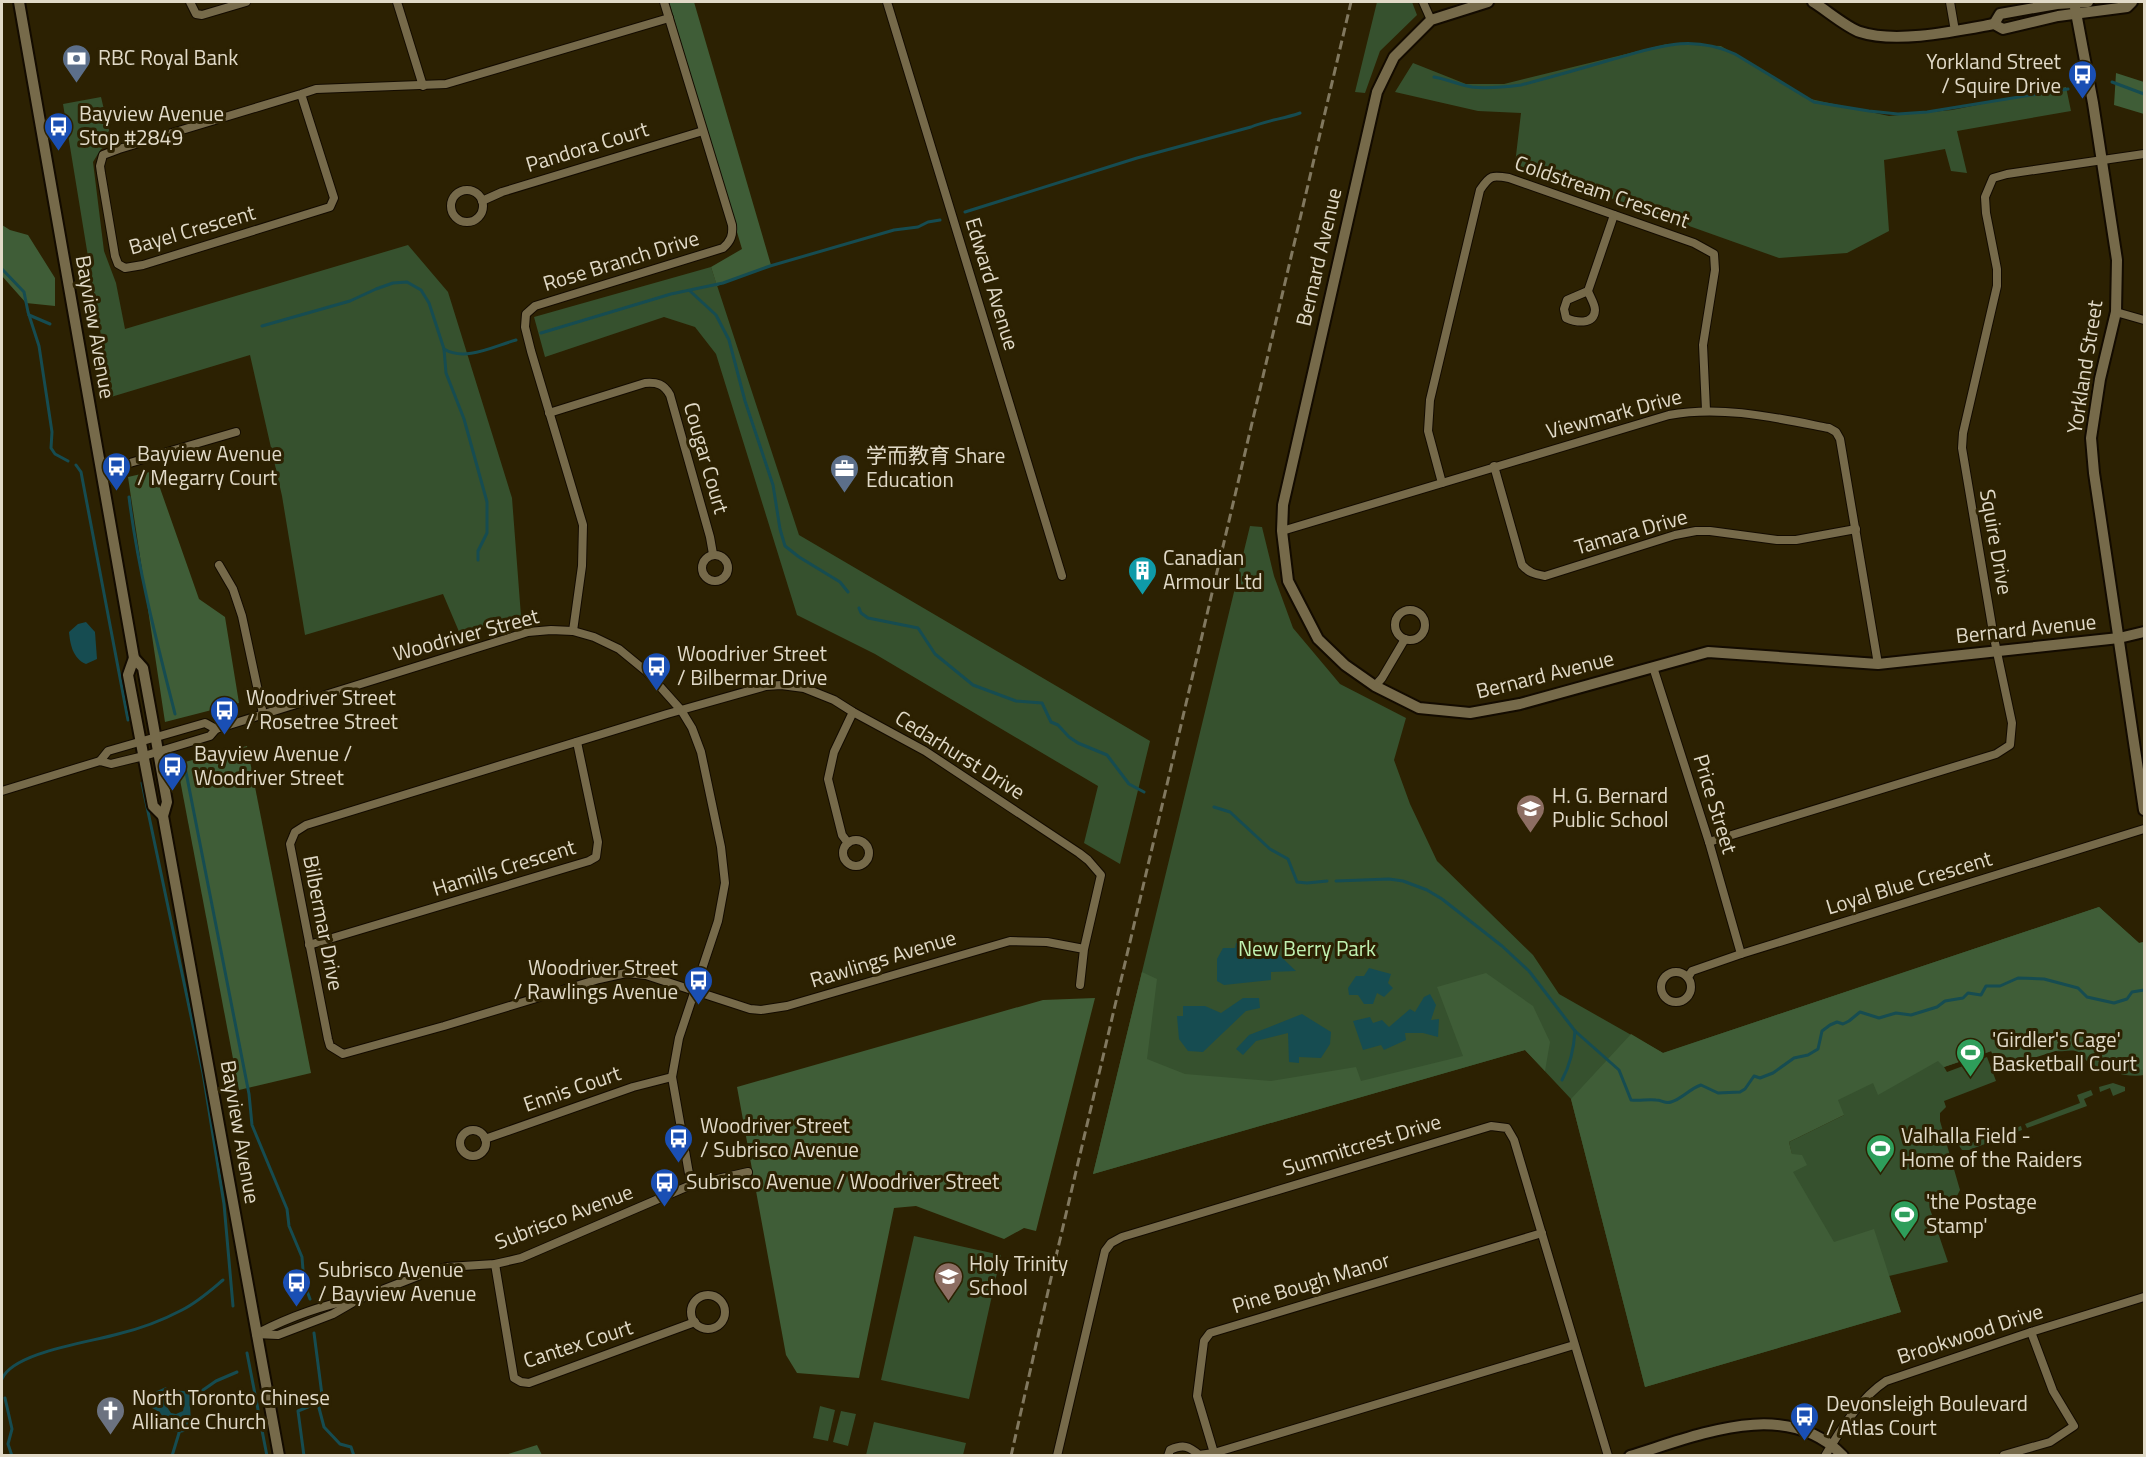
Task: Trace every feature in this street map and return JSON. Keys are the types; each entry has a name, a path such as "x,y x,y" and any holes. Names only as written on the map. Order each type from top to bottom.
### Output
{"street":[{"name":"Bayview Avenue","path":"19,2 134,658 128,675 153,806 163,816"},
{"path":"190,2 196,14 202,15 246,2"},
{"path":"397,2 423,86"},
{"name":"Rose Branch Drive","path":"573,631 582,566 583,525 531,351 525,327 526,314 535,306 723,248 729,243 733,233 664,2"},
{"name":"Edward Avenue","path":"887,2 1062,576"},
{"path":"1423,2 1431,20"},
{"name":"Bernard Avenue","path":"1488,2 1431,20 1394,57 1377,92 1283,505 1282,531 1288,581 1318,639 1344,664 1375,686 1419,708 1470,713 1520,704 1708,652 1878,664 2119,638 2145,632"},
{"path":"1813,2 1859,32 1899,37 1994,24 2001,15 2056,4 2075,7 2127,7 2132,2"},
{"path":"1950,2 1955,31"},
{"path":"2075,7 2088,2"},
{"name":"Yorkland Street","path":"2075,7 2117,260 2116,312 2100,379 2091,438 2094,473 2145,810"},
{"path":"302,94 324,89 423,86 456,82 669,18"},
{"name":"Bayel Crescent","path":"302,94 332,192 333,203 330,207 143,266 125,268 118,264 100,172 103,155 302,94"},
{"name":"Pandora Court","path":"482,201 502,192 703,131"},
{"path":"2101,159 2145,154"},
{"name":"Squire Drive","path":"1709,842 1980,760 2010,745 2012,723 1997,652 1962,448 1964,426 1997,286 1997,269 1985,196 1993,178 2101,159"},
{"name":"Coldstream Crescent","path":"1442,483 1428,431 1430,400 1480,190 1491,176 1509,178 1694,243 1714,254 1715,270 1703,345 1706,410"},
{"path":"464,190 475,192 482,201 480,215 472,222 466,223 457,219 451,210 450,205 455,195 464,190"},
{"path":"1588,291 1567,300 1564,309 1566,318 1577,323 1586,322 1594,315 1595,308 1588,291 1614,215"},
{"path":"2116,312 2145,320"},
{"name":"Cougar Court","path":"549,413 645,383 654,382 666,388 670,395 711,537 713,554"},
{"name":"Viewmark Drive","path":"1282,531 1669,415 1706,410 1812,424 1836,432 1841,445 1878,664"},
{"path":"100,469 116,467 236,432"},
{"name":"Tamara Drive","path":"1494,466 1522,565 1527,572 1545,576 1675,535 1696,531 1796,540 1856,529"},
{"path":"219,565 233,589 242,616 263,714"},
{"path":"1405,610 1414,610 1423,616 1425,621 1423,632 1415,639 1405,639 1397,633 1395,620 1405,610"},
{"name":"Woodriver Street","path":"216,729 205,723 108,750 100,761 111,764 158,752 210,736 216,729 528,632 573,631 594,637 620,649 647,672 687,718 701,752 724,867 722,905 675,1053 672,1077 691,1185"},
{"path":"1375,686 1405,639"},
{"name":"Bayview Avenue","path":"134,658 143,668 167,802 163,816 279,1455"},
{"name":"Price Street","path":"1653,666 1709,842 1741,954"},
{"name":"Cedarhurst Drive","path":"681,710 747,690 781,685 804,687 834,700 925,750 1016,809 1079,853 1101,875 1084,949 1080,985"},
{"name":"Bilbermar Drive","path":"681,710 299,828 291,838 290,850 328,1039 330,1046 343,1054 613,975 626,973 646,975 695,991"},
{"path":"848,843 842,835 828,779 834,752 853,712"},
{"name":"Hamills Crescent","path":"309,945 596,857 598,842 577,742"},
{"path":"2,791 100,761"},
{"name":"Loyal Blue Crescent","path":"1688,977 1692,971 1741,954 2145,829"},
{"name":"Rawlings Avenue","path":"695,991 750,1009 774,1009 1010,941 1047,942 1084,949"},
{"name":"Loyal Blue Crescent","path":"1673,972 1688,977 1691,984 1690,994 1683,1002 1673,1003 1665,999 1660,988 1663,978 1673,972"},
{"name":"Ennis Court","path":"485,1139 633,1087 672,1077"},
{"name":"Summitcrest Drive","path":"1056,1455 1105,1251 1111,1242 1491,1126 1507,1128 1514,1140 1608,1455"},
{"name":"Subrisco Avenue","path":"256,1334 330,1304 359,1299 437,1269 495,1264 522,1258 691,1185 748,1172"},
{"name":"Pine Bough Manor","path":"1214,1453 1197,1396 1204,1341 1210,1333 1542,1233"},
{"name":"Cantex Court","path":"495,1264 514,1378 521,1382 529,1383 695,1322"},
{"name":"Cantex Court","path":"704,1295 720,1300 724,1316 718,1324 703,1328 695,1322 691,1312 694,1301 704,1295"},
{"name":"Brookwood Drive","path":"1825,1455 1874,1389 1886,1381 2031,1332 2145,1297"},
{"path":"2004,1455 2050,1442 2074,1426 2053,1391 2031,1332"},
{"path":"1168,1455 1170,1450 1179,1446 1190,1446 1199,1455 1214,1453 1574,1345"},
{"path":"1630,1455 1711,1432 1766,1424 1785,1425 1832,1444 1843,1455"}],"green space":[{"path":"669,2 694,2 771,265 717,286 711,267 742,249"},
{"path":"1377,2 1412,2 1417,15 1380,51 1365,93 1355,92"},
{"path":"1667,44 1721,46 1806,98 1889,116 1952,110 2066,87 2071,111 1957,131 1967,173 1951,171 1945,149 1884,160 1889,231 1847,253 1779,258 1515,164 1521,113 1478,111 1395,92 1413,63 1466,84 1504,84"},
{"path":"2116,73 2144,82 2144,114 2114,105"},
{"path":"101,97 112,143 101,149 93,162 104,251 116,283 125,329 408,245 448,292 512,498 521,616 460,634 443,594 305,635 282,496 250,355 111,397 63,104"},
{"path":"2,225 28,235 55,278 55,306 26,303 2,276"},
{"path":"711,267 799,535 1150,741 1120,864 1084,843 1098,786 875,654 797,615 716,354 695,327 664,317 545,357 534,317"},
{"path":"154,471 199,599 225,617 239,703 165,722 128,477"},
{"name":"New Berry Park","path":"1250,526 1262,527 1274,576 1293,628 1340,684 1406,718 1394,760 1410,804 1437,861 1533,955 1559,994 1663,1053 2099,907 2139,943 2144,942 2144,1075 2131,1076 2109,1071 2088,1062 2077,1051 2053,1050 1992,1051 1944,1067 1947,1072 1987,1057 1996,1081 1944,1101 1946,1107 1940,1113 1940,1121 1960,1190 1956,1198 1930,1209 1948,1262 1889,1276 1901,1312 1645,1387 1571,1099 1525,1050 1093,1174","holes":["1844,1115 1789,1142 1792,1155 1770,1133"]},
{"path":"247,746 311,1073 239,1090 177,764"},
{"path":"2099,907 2139,943 2144,942 2144,1070 2117,1067 2097,1061 2071,1046 1999,1069 1991,1051 1944,1067 1938,1061 1878,1095 1873,1083 1838,1100 1844,1115 1789,1142 1792,1154 1802,1155 1807,1165 1793,1172 1834,1242 1874,1229 1901,1312 1645,1387 1571,1099 1631,1034 1663,1053"},
{"path":"1142,972 1157,979 1147,1059 1185,1074 1271,1081 1356,1067 1361,1081 1463,1056 1437,987 1486,973 1533,1006 1550,1042 1545,1071 1525,1050 1093,1174"},
{"path":"1095,998 1036,1231 1024,1228 1004,1239 916,1206 894,1208 859,1378 797,1373 786,1355 737,1087 1043,1000"},
{"path":"2113,1083 2125,1087 2125,1091 2113,1096 2110,1088 2100,1092 2099,1087"},
{"path":"2091,1090 2093,1095 2084,1099 2087,1106 2027,1128 2025,1124 2080,1103 2077,1095"},
{"path":"2021,1126 2022,1130 1969,1150 1962,1150 1958,1144 1962,1138 1965,1145"},
{"path":"914,1236 1001,1255 969,1399 881,1380"},
{"path":"820,1406 835,1410 828,1441 813,1438"},
{"path":"841,1411 856,1414 848,1446 833,1442"},
{"path":"874,1422 966,1443 963,1455 866,1455"},
{"path":"537,1445 542,1455 505,1455"}],"water":[{"path":"86,622 95,632 97,659 86,664 75,655 69,632 78,624"},
{"path":"1236,943 1260,945 1268,950 1274,950 1296,971 1271,972 1271,980 1224,985 1217,981 1217,959 1223,948 1235,948"},
{"path":"1369,968 1391,974 1388,983 1393,988 1384,997 1377,993 1373,1004 1364,1004 1358,995 1349,995 1348,988 1356,976 1364,976"},
{"path":"1430,994 1436,1005 1431,1020 1439,1019 1438,1037 1423,1033 1405,1033 1406,1040 1384,1050 1381,1045 1363,1050 1353,1021 1370,1017 1373,1023 1382,1020 1389,1027 1410,1009 1415,1012 1424,997"},
{"path":"1243,998 1259,998 1260,1008 1246,1011 1203,1052 1188,1051 1179,1039 1177,1016 1183,1016 1183,1006 1205,1006 1221,1013"},
{"path":"1302,1014 1331,1032 1330,1044 1321,1058 1299,1057 1299,1063 1289,1062 1288,1033 1256,1041 1243,1055 1236,1049 1249,1035"},
{"path":"166,1387 168,1390 184,1391 193,1397 190,1404 191,1424 184,1432 167,1430 163,1417 152,1408 153,1396 157,1391","holes":["181,1401 184,1406 183,1411 176,1414 171,1413 167,1403"]}],"waterway":[{"path":"1434,77 1478,88 1521,85 1657,47 1702,44 1735,54 1814,102 1869,111 1898,114 1927,112 2068,89"},
{"path":"2112,82 2144,94"},
{"path":"965,212 1137,158 1300,113"},
{"path":"541,333 671,294 723,283 770,266 894,230 918,227 940,220"},
{"path":"2,269 24,292 39,346 52,432 51,448 55,454 68,461"},
{"path":"262,326 350,301 393,283 407,282 421,290 429,303 444,349 446,373 464,419 487,502 487,533 478,551 478,560"},
{"path":"690,291 716,315 729,340 745,401 773,485 785,546 840,582 848,592"},
{"path":"29,315 50,324"},
{"path":"444,349 452,353 470,353 516,340"},
{"path":"76,465 81,472 128,720"},
{"path":"129,497 143,579 175,714"},
{"path":"859,608 861,613 868,618 918,628 935,654 973,685 1016,701 1042,703 1051,722 1058,725 1078,743 1107,755 1129,784 1144,792"},
{"path":"185,767 249,1094 252,1125 287,1209 289,1226 302,1257 304,1283 310,1299"},
{"path":"142,783 203,1073 224,1204 233,1306"},
{"path":"1214,807 1230,812 1270,849 1288,859 1297,882 1327,881"},
{"path":"1336,881 1389,879 1403,881 1427,890 1442,899 1502,946 1529,971 1575,1031 1619,1070 1631,1100 1669,1102 1679,1099 1701,1085 1718,1093 1740,1092 1754,1076 1760,1078 1773,1073 1794,1058 1808,1055 1818,1049 1822,1031 1837,1022 1843,1024 1860,1012 1879,1018 1896,1013 1911,1015 1937,1007 1945,1001 1963,998 1968,993 1981,995 1986,986 2000,986 2018,978 2044,979 2078,988 2087,997 2114,1003 2127,999 2132,992 2144,990"},
{"path":"1562,1080 1571,1057 1575,1031"},
{"path":"2,1379 9,1370 36,1355 126,1332 167,1317 204,1296 223,1280"},
{"path":"314,1333 322,1395 319,1408 324,1427 340,1444 351,1447 354,1456"},
{"path":"247,1353 267,1456"},
{"path":"193,1397 216,1381 237,1372"},
{"path":"5,1398 12,1429 8,1444 12,1456"},
{"path":"304,1456 298,1411 320,1402"},
{"path":"172,1456 179,1433"}],"railway":[{"path":"1011,1456 1351,2"}],"place":[{"name":"RBC Royal Bank","path":"77,84"},
{"name":"Yorkland Street / Squire Drive","path":"2082,100"},
{"name":"Bayview Avenue Stop #2849","path":"58,152"},
{"name":"Bayview Avenue / Megarry Court","path":"116,492"},
{"name":"学而教育 Share Education","path":"845,494"},
{"name":"Canadian Armour Ltd","path":"1142,596"},
{"name":"Woodriver Street / Bilbermar Drive","path":"656,692"},
{"name":"Woodriver Street / Rosetree Street","path":"225,736"},
{"name":"Bayview Avenue / Woodriver Street","path":"173,792"},
{"name":"H. G. Bernard Public School","path":"1531,834"},
{"name":"Woodriver Street / Rawlings Avenue","path":"699,1006"},
{"name":"'Girdler's Cage' Basketball Court","path":"1971,1078"},
{"name":"Woodriver Street / Subrisco Avenue","path":"679,1164"},
{"name":"Valhalla Field - Home of the Raiders","path":"1880,1174"},
{"name":"Subrisco Avenue / Woodriver Street","path":"665,1208"},
{"name":"'the Postage Stamp'","path":"1905,1240"},
{"name":"Holy Trinity School","path":"948,1302"},
{"name":"Subrisco Avenue / Bayview Avenue","path":"297,1308"},
{"name":"North Toronto Chinese Alliance Church","path":"111,1436"},
{"name":"Devonsleigh Boulevard / Atlas Court","path":"1805,1442"}]}
